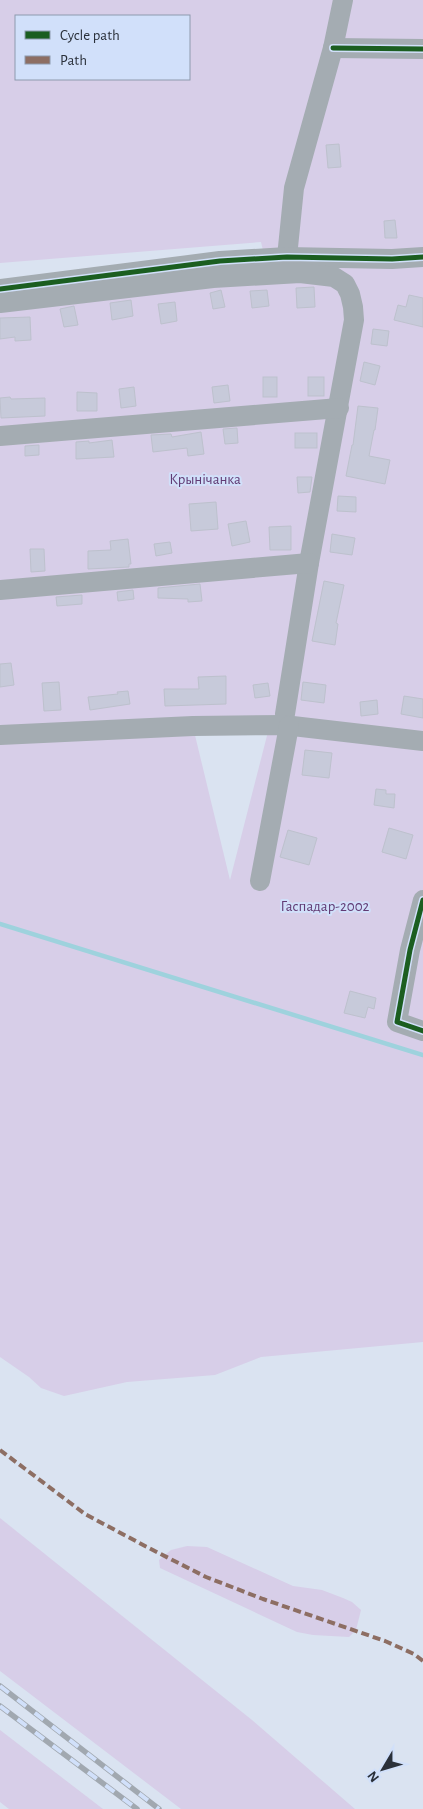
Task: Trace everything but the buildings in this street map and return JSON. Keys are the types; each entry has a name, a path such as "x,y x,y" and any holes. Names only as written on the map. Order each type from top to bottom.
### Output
{"street":[{"path":"287,257 294,188 333,48 342,0"},
{"path":"333,48 423,50"},
{"path":"0,289 220,261 287,257 392,259 423,257"},
{"path":"0,303 213,278 300,273 334,277 345,284 350,294 354,320 309,563 287,720 260,881"},
{"path":"0,436 339,408"},
{"path":"0,590 309,563"},
{"path":"0,735 287,720 423,741"},
{"path":"423,900 417,950 397,1022 423,1030"}],"green space":[{"path":"0,0 423,0 423,1342 261,1357 215,1375 127,1382 64,1396 41,1388 29,1377 0,1357 0,297 266,263 261,242 0,263","holes":["271,720 230,880 193,727"]},
{"path":"0,1518 252,1720 355,1809 181,1809 0,1671"},
{"path":"187,1546 207,1547 293,1586 322,1590 352,1602 361,1610 356,1630 349,1637 297,1632 160,1568 159,1560 171,1550"},
{"path":"0,1730 103,1809 9,1809 0,1802"}],"waterway":[{"path":"0,924 423,1055"}],"railway":[{"path":"0,1686 159,1809"},
{"path":"0,1706 137,1809"}],"marked path":[{"path":"0,1450 85,1514 206,1577 263,1599 385,1641 414,1654 423,1661"}],"cycle path":[{"path":"333,48 423,49"},
{"path":"0,289 220,261 287,257 392,259 423,257"},
{"path":"423,900 410,950 397,1022 423,1031"}],"park label":[{"name":"Крынічанка","path":"205,479"},
{"name":"Гаспадар-2002","path":"325,906"}]}
